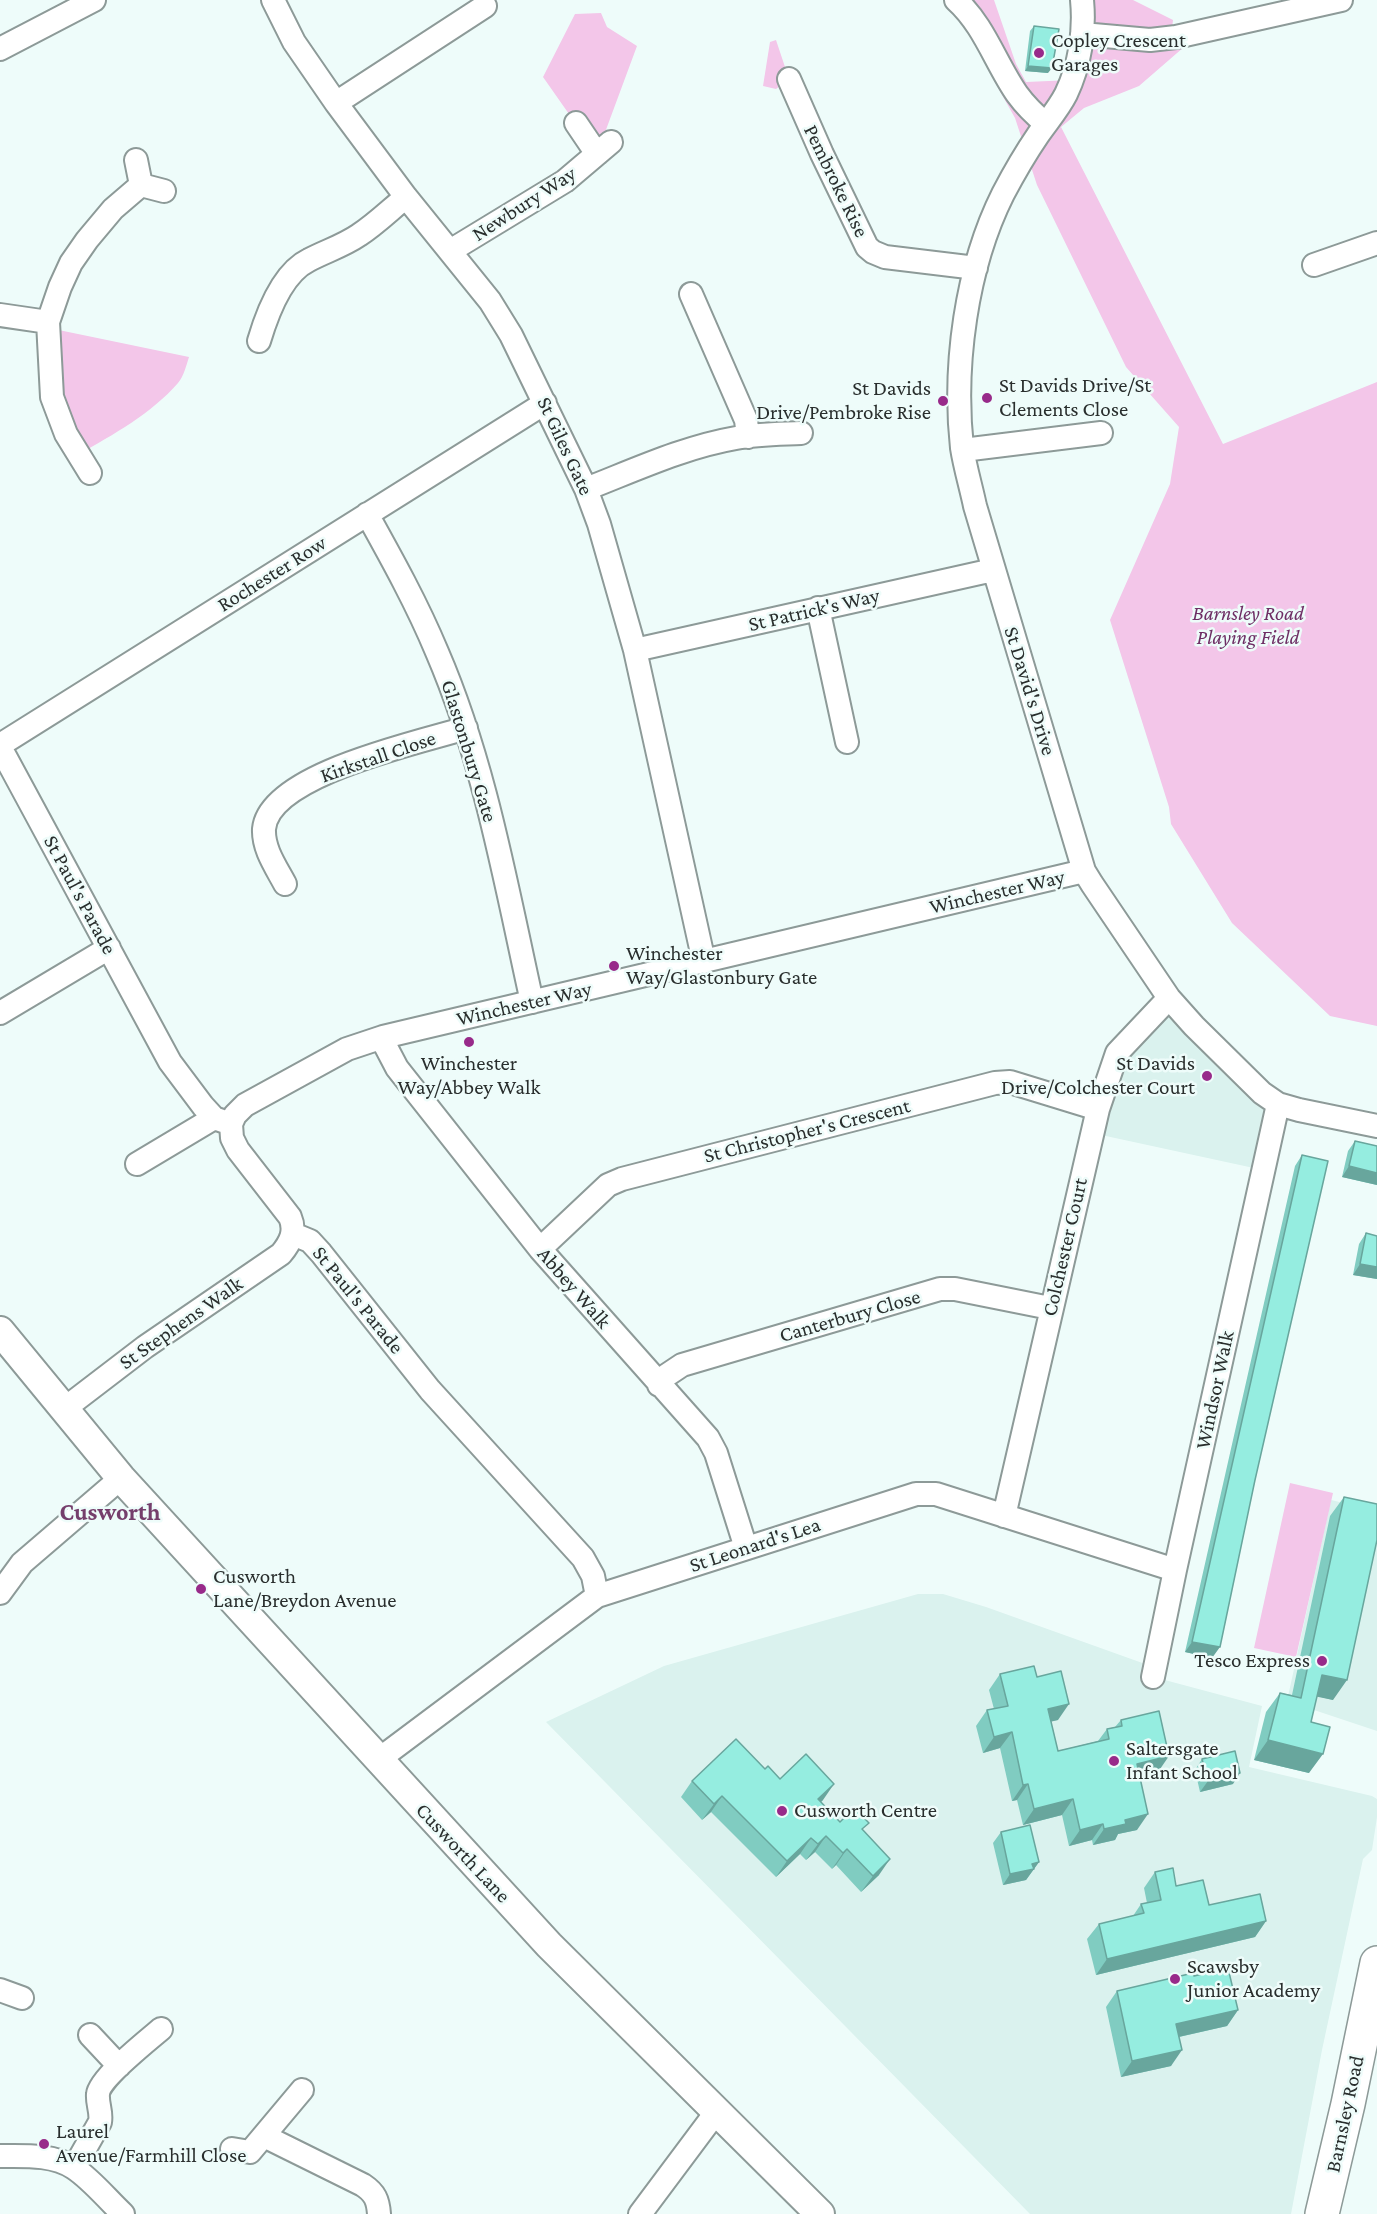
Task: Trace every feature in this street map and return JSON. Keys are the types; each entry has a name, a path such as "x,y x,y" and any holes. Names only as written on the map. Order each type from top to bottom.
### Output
{"highway":[{"name":"Barnsley Road","path":"1326,2208 1377,1963"}],"street":[{"path":"0,49 94,0"},
{"name":"St Giles Gate","path":"273,0 294,42 336,103 406,197 490,301 511,335 586,489 599,524 635,650 704,962"},
{"path":"956,0 967,11 1017,93 1046,124"},
{"name":"St David's Drive","path":"1082,0 1082,34 1072,80 1065,96 1021,160 1002,197 985,238 976,268 963,339 959,399 963,450 975,506 1084,871 1169,998 1254,1085 1278,1104 1377,1126"},
{"path":"1082,34 1150,40 1176,37 1332,1"},
{"path":"336,103 485,6"},
{"name":"Pembroke Rise","path":"789,80 867,246 873,252 885,257 976,268"},
{"name":"Newbury Way","path":"450,251 565,181 604,148 576,123"},
{"path":"136,160 141,185"},
{"path":"141,185 164,191"},
{"path":"90,473 66,434 52,397 48,322 60,287 77,255 113,209 141,185"},
{"path":"259,341 267,313 277,294 301,264 361,234 406,197"},
{"path":"1314,265 1377,243"},
{"path":"691,294 746,420 748,437"},
{"path":"0,315 48,322"},
{"name":"Rochester Row","path":"0,746 545,403"},
{"path":"586,489 669,456 735,438 801,433"},
{"path":"963,450 1101,433"},
{"name":"Glastonbury Gate","path":"367,514 414,599 438,653 466,728 491,818 532,1002"},
{"name":"St Patrick's Way","path":"635,650 993,570"},
{"path":"818,609 849,747"},
{"name":"Kirkstall Close","path":"287,887 267,848 264,826 276,805 289,792 321,774 356,760 466,728"},
{"name":"St Paul's Parade","path":"0,746 170,1062 197,1098 222,1121 238,1150 290,1217 293,1234 310,1241 430,1390 583,1558 593,1576 597,1596"},
{"name":"Winchester Way","path":"137,1164 235,1115 245,1105 347,1049 383,1037 1084,871"},
{"path":"0,1013 109,948"},
{"name":"Colchester Court","path":"1004,1516 1050,1308 1098,1108 1118,1053 1169,998"},
{"name":"Abbey Walk","path":"383,1037 397,1068 540,1249 708,1438 716,1453 746,1548"},
{"name":"St Christopher's Crescent","path":"540,1249 608,1185 622,1179 995,1083 1010,1082 1098,1108"},
{"name":"Windsor Walk","path":"1153,1677 1278,1104"},
{"name":"St Stephens Walk","path":"64,1409 145,1347 281,1254 293,1234"},
{"name":"Canterbury Close","path":"659,1385 667,1375 682,1365 940,1289 955,1289 1050,1308"},
{"path":"0,1331 64,1409"},
{"name":"Cusworth Lane","path":"64,1409 121,1478 549,1945 820,2214"},
{"path":"0,1593 5,1583 22,1563 121,1478"},
{"name":"St Leonard's Lea","path":"378,1760 597,1596 915,1494 936,1494 1175,1570"},
{"path":"0,1990 22,1998"},
{"path":"74,2168 102,2116 98,2093 100,2086 161,2029"},
{"path":"90,2036 119,2067"},
{"path":"232,2149 250,2152 302,2090"},
{"path":"640,2214 717,2111"},
{"path":"264,2136 372,2191 378,2202 379,2214"},
{"path":"0,2156 35,2156 74,2168 123,2214"}],"shaded area":[{"path":"1169,998 1278,1104 1263,1170 1092,1133 1111,1069"},
{"path":"1331,1500 1377,1511 1377,1731 1287,1701"},
{"path":"918,1594 943,1594 986,1607 1148,1665 1146,1675 1262,1706 1249,1767 1377,1799 1372,1850 1363,1859 1322,2050 1291,2214 1030,2214 546,1722 664,1666"}],"green space":[{"name":"Barnsley Road Playing Field","path":"958,0 994,0 1016,64 1026,82 1072,80 1082,0 1133,0 1173,20 1171,37 1187,35 1184,47 1139,86 1084,108 1061,127 1223,444 1377,382 1377,1026 1330,1016 1232,923 1171,824 1169,807 1110,620 1170,484 1179,427 1126,367 1037,185 1015,118 992,77"},
{"path":"601,13 607,27 637,46 597,154 543,77 575,14"},
{"path":"776,40 789,79 776,89 763,86 770,42"},
{"path":"49,328 189,357 180,380 168,394 144,414 79,454 66,434"},
{"path":"1290,1483 1333,1493 1296,1657 1254,1648"}],"building":[{"name":"Copley Crescent Garages","path":"1034,26 1059,29 1052,68 1028,66"},
{"path":"1355,1141 1377,1146 1377,1173 1349,1166"},
{"path":"1302,1155 1328,1161 1255,1480 1220,1647 1192,1642"},
{"path":"1366,1233 1377,1236 1377,1267 1360,1264"},
{"path":"1344,1497 1377,1504 1377,1540 1347,1680 1322,1675 1311,1722 1330,1727 1323,1754 1268,1740 1280,1693 1301,1698"},
{"name":"Saltersgate Infant School","path":"1034,1666 1037,1677 1061,1671 1069,1704 1048,1709 1058,1751 1109,1739 1107,1729 1122,1726 1121,1720 1159,1711 1169,1756 1137,1764 1148,1814 1125,1820 1126,1824 1104,1829 1103,1824 1080,1830 1073,1799 1034,1809 1028,1784 1023,1785 1012,1732 994,1737 987,1710 1008,1706 1000,1674"},
{"path":"736,1739 765,1769 768,1766 780,1779 806,1754 834,1784 818,1799 840,1822 854,1808 869,1823 862,1829 890,1859 873,1876 847,1849 843,1853 826,1836 818,1844 811,1838 787,1861 722,1796 714,1804 692,1781"},
{"path":"1235,1751 1240,1773 1208,1781 1202,1759"},
{"path":"1030,1825 1039,1862 1032,1864 1034,1869 1010,1874 1001,1832"},
{"path":"1173,1868 1176,1886 1203,1880 1209,1905 1260,1894 1266,1921 1107,1959 1099,1924 1144,1913 1141,1904 1161,1900 1155,1872"},
{"path":"1228,1968 1238,2010 1176,2024 1182,2050 1132,2061 1117,1991 1193,1973 1194,1976"}],"place":[{"name":"Copley Crescent Garages","path":"1039,53"},
{"name":"St Davids Drive/St Clements Close","path":"987,398"},
{"name":"St Davids Drive/Pembroke Rise","path":"943,401"},
{"name":"Winchester Way/Glastonbury Gate","path":"614,966"},
{"name":"Winchester Way/Abbey Walk","path":"469,1042"},
{"name":"St Davids Drive/Colchester Court","path":"1207,1076"},
{"name":"Cusworth Lane/Breydon Avenue","path":"201,1589"},
{"name":"Tesco Express","path":"1322,1661"},
{"name":"Saltersgate Infant School","path":"1114,1761"},
{"name":"Cusworth Centre","path":"782,1811"},
{"name":"Scawsby Junior Academy","path":"1175,1979"},
{"name":"Laurel Avenue/Farmhill Close","path":"44,2144"}],"district":[{"name":"Cusworth","path":"110,1513"}]}
